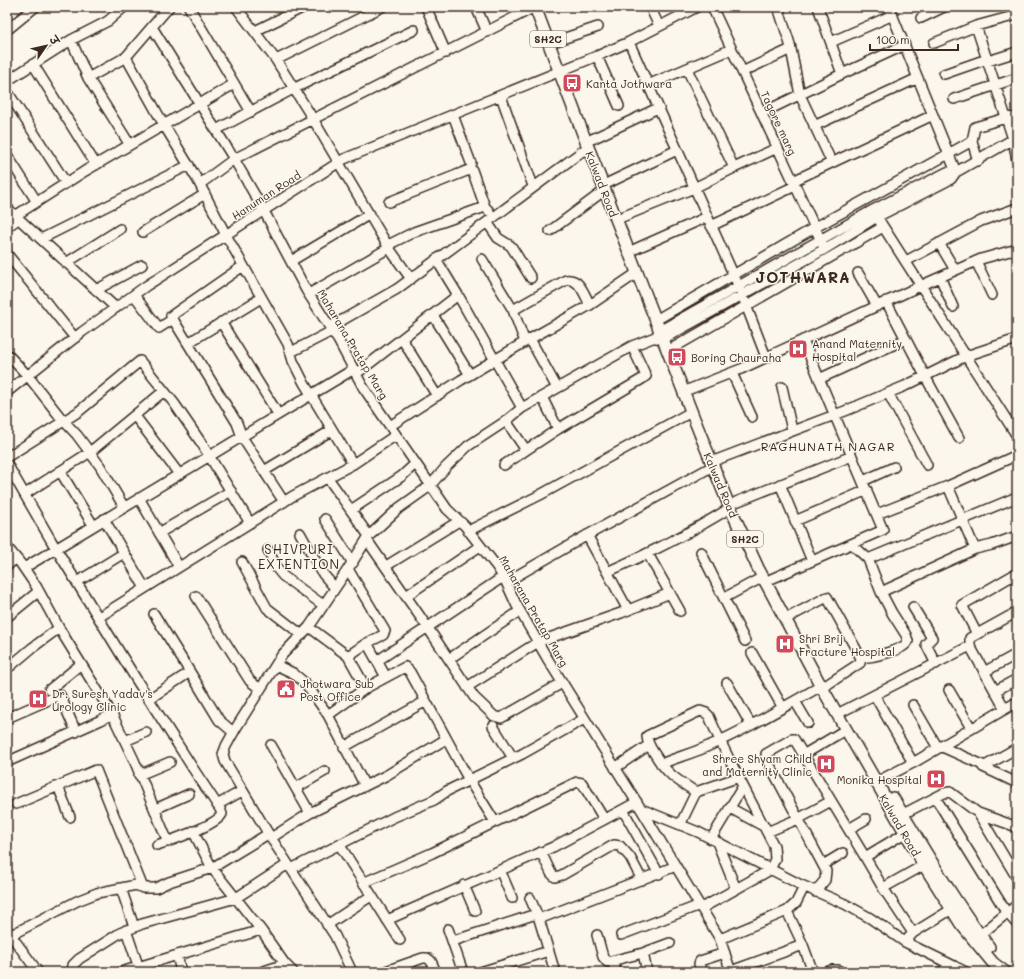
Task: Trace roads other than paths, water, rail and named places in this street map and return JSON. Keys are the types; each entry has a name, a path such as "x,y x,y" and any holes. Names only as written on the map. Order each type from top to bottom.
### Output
{"main road":[{"name":"Kalwad Road","path":"535,7 563,71 607,187 637,273 662,334 691,412 767,578 824,685 844,711 882,779 930,859 980,935 998,959 1003,971"},
{"name":"Kalwad Road","path":"543,7 556,41 563,71"},
{"name":"Kalwad Road","path":"607,187 622,217 661,317 662,334 673,348 690,389 714,462"},
{"name":"Kalwad Road","path":"767,578 791,616 845,730 924,865 961,924 993,963 1003,971"}],"street":[{"path":"9,24 35,7"},
{"path":"7,81 71,40 108,21 124,7"},
{"path":"88,78 126,57 169,7"},
{"path":"190,7 251,112"},
{"path":"236,7 276,60 389,246 411,279"},
{"path":"254,31 304,7"},
{"path":"276,60 382,7"},
{"path":"426,7 446,53"},
{"path":"476,7 487,32"},
{"path":"200,184 234,160 535,7"},
{"path":"650,7 659,26"},
{"name":"Hanuman Road","path":"7,392 75,338 134,295 338,162 563,71 629,42 697,7"},
{"name":"Tagore marg","path":"712,7 823,245"},
{"path":"778,7 791,49 800,95 832,163"},
{"path":"921,18 944,7"},
{"path":"821,8 842,74"},
{"path":"831,42 891,11 949,154 954,175"},
{"path":"934,43 976,26 1017,15"},
{"path":"976,26 1006,118 1015,138 1017,161"},
{"name":"Maharana Pratap Marg","path":"152,27 234,160 264,211 290,261 364,387 430,486 447,509 468,531 497,567 505,580 520,611 584,719 701,906 720,939 731,972"},
{"path":"556,41 598,27"},
{"path":"216,130 293,89 414,30"},
{"path":"71,40 88,78 130,144"},
{"path":"629,42 712,226 746,305 766,357"},
{"path":"762,113 905,45"},
{"path":"648,85 732,49"},
{"path":"742,72 791,49"},
{"path":"944,74 1017,52"},
{"path":"597,56 619,106"},
{"path":"126,57 164,125 200,184 243,266 288,344 293,361 311,395 353,464"},
{"path":"33,64 96,165"},
{"path":"687,69 734,168"},
{"path":"814,126 918,78"},
{"path":"954,99 1017,78"},
{"path":"7,227 36,202 130,144 234,84"},
{"path":"7,91 66,184"},
{"path":"501,96 533,186"},
{"path":"291,352 397,289 590,143 658,108"},
{"path":"453,115 471,163"},
{"path":"712,226 832,163 934,115"},
{"path":"978,161 972,141 976,127 1006,118 1017,117"},
{"path":"352,972 335,936 242,791 225,761 223,754 234,732 282,655 308,627 351,566 368,538 399,508 430,486 446,467 468,446 506,421 522,408 632,346 662,334 823,245 877,218 954,175 1015,138"},
{"path":"661,317 814,228 972,141"},
{"path":"622,217 694,188 777,148"},
{"path":"550,231 607,187 677,150"},
{"path":"7,155 36,202"},
{"path":"41,239 189,165"},
{"path":"389,202 472,170 498,238 511,246 531,278"},
{"path":"823,245 873,210 948,172 954,175"},
{"path":"143,232 205,194"},
{"path":"309,294 414,232 485,207"},
{"path":"7,208 116,308"},
{"path":"906,261 981,221 1017,208"},
{"path":"290,261 370,214"},
{"path":"635,249 707,217"},
{"path":"877,218 1017,436"},
{"path":"673,348 883,227"},
{"path":"66,263 120,229"},
{"path":"939,243 955,270"},
{"path":"690,389 732,373 955,270 1017,249"},
{"path":"7,255 75,338"},
{"path":"436,259 522,408"},
{"path":"482,259 513,310 527,340 557,388"},
{"path":"976,262 992,295"},
{"path":"96,290 142,265"},
{"path":"243,266 171,316 237,423 242,437 284,502"},
{"path":"390,426 527,340 590,304 637,273"},
{"path":"858,273 877,306"},
{"path":"940,277 953,307"},
{"path":"513,310 570,279 577,282 590,304"},
{"path":"134,295 159,328 173,319"},
{"path":"24,568 278,414 355,371 402,339 458,295"},
{"path":"188,343 261,298"},
{"path":"886,302 959,438"},
{"path":"433,315 470,375"},
{"path":"221,322 278,414"},
{"path":"402,339 437,396"},
{"path":"819,380 906,339"},
{"path":"377,660 505,580 714,462 888,393 966,356 1017,339"},
{"path":"724,598 767,578 812,561 883,530 803,340"},
{"path":"504,465 558,429 646,376 632,346"},
{"path":"7,354 28,376 90,452 124,507"},
{"path":"7,457 78,412 140,360 174,403 210,456 250,524"},
{"path":"732,373 752,417"},
{"path":"782,387 792,430"},
{"path":"25,494 90,452 164,391"},
{"path":"888,393 927,465"},
{"path":"542,397 558,429"},
{"path":"468,531 540,495 691,412"},
{"path":"135,416 179,474"},
{"path":"506,421 526,450"},
{"path":"264,471 332,430"},
{"path":"99,617 284,502 353,464 396,435"},
{"path":"877,514 948,486 1017,455"},
{"path":"607,572 648,554 696,529 733,505 780,484 852,456"},
{"path":"351,510 402,476 415,464"},
{"path":"863,481 894,467"},
{"path":"8,468 162,721 222,814 213,822 168,842 157,845"},
{"path":"60,471 93,525"},
{"path":"328,478 351,510 386,566 467,687 474,697 494,716 501,718 562,682"},
{"path":"780,484 812,561"},
{"path":"948,486 975,549"},
{"path":"795,521 867,490"},
{"path":"159,533 231,491"},
{"path":"868,559 1017,497"},
{"path":"139,498 179,567"},
{"path":"325,518 385,628 383,635 367,643 348,656"},
{"path":"104,519 145,588"},
{"path":"386,566 459,521"},
{"path":"300,533 323,574 335,588"},
{"path":"587,535 628,610"},
{"path":"881,592 975,549 992,545 1017,536"},
{"path":"852,544 868,559 881,592 908,641 908,644 902,648 873,657 861,658"},
{"path":"406,596 480,546"},
{"path":"7,547 24,568 39,591 59,628 112,714 155,809 168,842"},
{"path":"268,550 278,570 283,576 323,605"},
{"path":"701,552 745,641"},
{"path":"77,582 124,553"},
{"path":"648,554 680,611"},
{"path":"7,566 16,558"},
{"path":"242,562 267,608 302,635"},
{"path":"977,634 962,605 1017,573"},
{"path":"7,617 39,591"},
{"path":"467,687 538,642 628,610 670,593"},
{"path":"196,596 250,681 260,689"},
{"path":"661,764 704,748 751,725 824,685 860,663 861,658 827,597 791,616"},
{"path":"913,607 932,638 926,644 936,664"},
{"path":"449,659 520,611"},
{"path":"1005,708 970,646 970,638 1017,612"},
{"path":"154,614 219,720 234,732"},
{"path":"308,627 348,656 366,688"},
{"path":"7,669 59,628"},
{"path":"367,643 386,677"},
{"path":"844,711 970,646"},
{"path":"752,652 783,708"},
{"path":"984,672 1017,654"},
{"path":"49,690 81,664"},
{"path":"276,665 293,673 305,683 328,715 365,786"},
{"path":"328,715 366,688 405,667 410,672 469,780 495,822"},
{"path":"149,699 190,672"},
{"path":"995,691 1017,679"},
{"path":"727,683 751,725"},
{"path":"949,690 971,728"},
{"path":"7,718 60,695 76,732"},
{"path":"875,696 912,763"},
{"path":"344,747 426,701"},
{"path":"795,701 808,723"},
{"path":"882,779 1017,702"},
{"path":"913,705 939,747 985,766 983,767 1017,783"},
{"path":"621,935 701,906 770,870 775,859 774,846 719,741 709,716 700,711 646,736 649,745 661,764 674,778 696,792"},
{"path":"7,762 76,732 112,714"},
{"path":"72,972 74,965 79,959 130,929 236,898 290,866 394,817 434,800 447,791 513,758 584,719"},
{"path":"493,726 513,758"},
{"path":"803,755 845,730"},
{"path":"125,741 146,732"},
{"path":"38,972 14,941 9,932 97,893 136,885 143,888 156,888 169,882 212,868 310,813 387,775 446,739"},
{"path":"816,892 826,878 826,871 765,756 793,739 849,829 883,888 913,934"},
{"path":"271,745 310,813"},
{"path":"615,768 649,745"},
{"path":"985,766 1017,748"},
{"path":"139,775 170,762"},
{"path":"16,804 96,770 143,888"},
{"path":"296,788 325,771"},
{"path":"680,825 696,792 739,777"},
{"path":"363,883 432,853 577,782 582,783 604,819"},
{"path":"58,786 70,817"},
{"path":"714,841 730,808 743,786"},
{"path":"217,805 242,791"},
{"path":"903,814 944,793 950,792 978,813 1017,827"},
{"path":"155,809 189,794"},
{"path":"936,797 1007,913 1017,924"},
{"path":"766,830 798,819 831,801"},
{"path":"387,920 541,852 623,810 639,806 714,841 804,887 844,904 870,918 905,942 966,972"},
{"path":"730,808 766,830"},
{"path":"623,810 659,874"},
{"path":"978,813 1017,878"},
{"path":"849,829 866,819"},
{"path":"193,831 212,868 261,930 285,964 293,972"},
{"path":"865,857 905,833"},
{"path":"714,841 736,889"},
{"path":"339,844 400,940"},
{"path":"541,852 551,873 555,877 562,875 614,846 620,846 630,857 642,880"},
{"path":"823,865 843,853"},
{"path":"883,888 924,865"},
{"path":"453,941 538,916 659,874 676,866"},
{"path":"500,870 512,898"},
{"path":"464,885 475,911"},
{"path":"720,939 787,911 796,903 804,887"},
{"path":"121,888 139,969"},
{"path":"327,925 371,896"},
{"path":"530,898 538,916 555,972"},
{"path":"980,935 1017,905"},
{"path":"905,942 913,934 952,910"},
{"path":"787,911 803,945 813,972"},
{"path":"448,929 463,972"},
{"path":"121,972 139,969 177,955 261,930"},
{"path":"597,935 603,957 608,962 642,953 670,943"},
{"path":"731,972 803,945"},
{"path":"480,972 548,950"},
{"path":"642,953 647,972"},
{"path":"702,972 699,964 700,960 725,953"},
{"path":"177,955 181,972"},
{"path":"383,972 422,958 427,958 431,961 436,972"},
{"path":"612,960 616,972"},
{"path":"261,972 285,964"},
{"path":"940,972 954,966"},
{"path":"827,972 831,970 838,970 841,972"}],"railway":[{"path":"7,966 12,972"}],"place":[{"name":"Kanta Jothwara","path":"572,83"},
{"name":"Anand Maternity Hospital","path":"798,349"},
{"name":"Boring Chauraha","path":"677,357"},
{"name":"Shri Brij Fracture Hospital","path":"785,644"},
{"name":"Jhotwara Sub Post Office","path":"286,689"},
{"name":"Dr. Suresh Yadav's Urology Clinic","path":"38,699"},
{"name":"Shree Shyam Child and Maternity Clinic","path":"826,764"},
{"name":"Monika Hospital","path":"936,779"}],"district":[{"name":"JOTHWARA","path":"803,277"},
{"name":"RAGHUNATH NAGAR","path":"828,446"},
{"name":"SHIVPURI EXTENTION","path":"299,556"}]}
